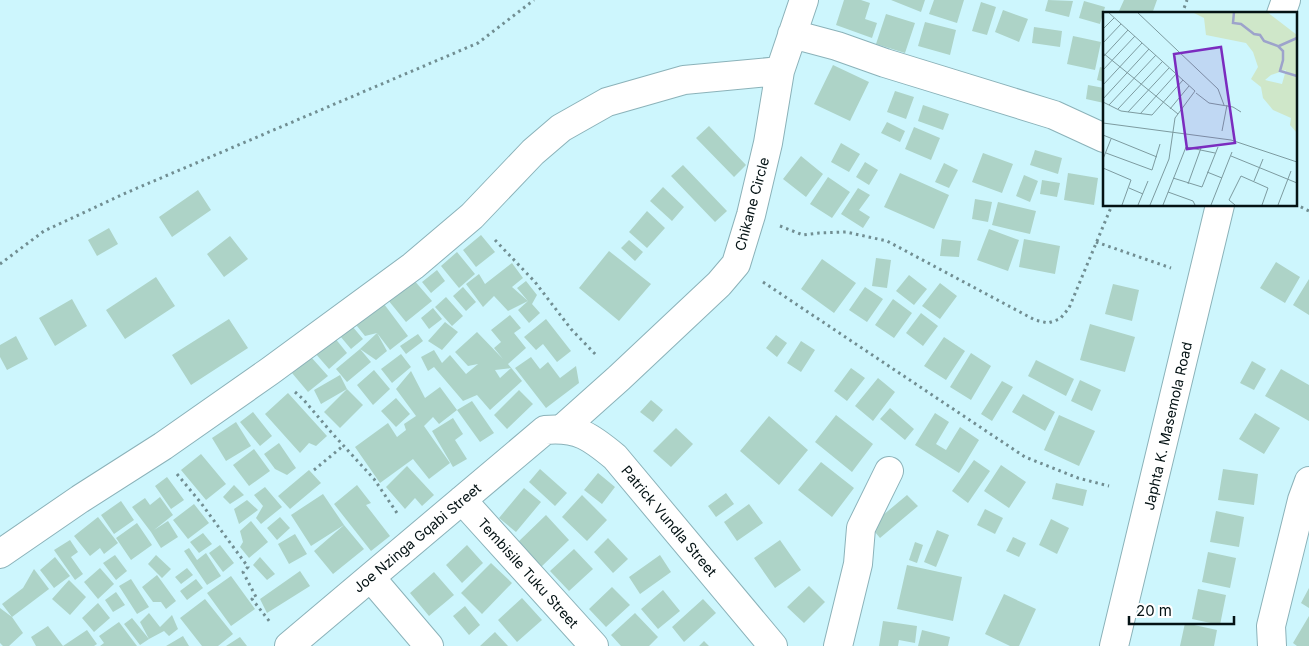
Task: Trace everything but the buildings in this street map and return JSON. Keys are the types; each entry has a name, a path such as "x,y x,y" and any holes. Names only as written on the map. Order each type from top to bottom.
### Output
{"street":[{"name":"Chikane Circle","path":"554,429 619,378 719,284 736,264 751,215 768,143 780,71 804,0"},
{"path":"1282,12 1286,0"},
{"path":"792,34 837,46 885,63 1054,115 1103,138"},
{"path":"0,554 80,499 163,446 413,266 472,216 533,152 561,128 608,102 684,80 780,71"},
{"name":"Japhta K. Masemola Road","path":"1114,646 1220,206"},
{"name":"Joe Nzinga Gqabi Street","path":"289,646 462,500 554,429"},
{"name":"Patrick Vundla Street","path":"554,429 591,438 615,457 773,646"},
{"path":"838,646 858,564 861,528 889,471"},
{"path":"1272,646 1271,626 1302,500 1309,481"},
{"name":"Tembisile Tuku Street","path":"462,500 594,646"},
{"path":"371,578 429,646"}],"path":[{"path":"0,264 44,231 111,200 478,43 534,0"},
{"path":"1183,12 1187,0"},
{"path":"1296,204 1309,211"},
{"path":"751,215 803,235 819,232 846,232 887,241 1035,320 1048,323 1060,319 1069,308 1112,206"},
{"path":"472,216 535,282 571,329 619,378"},
{"path":"1096,242 1173,269"},
{"path":"736,264 869,351 1025,457 1078,478 1110,486"},
{"path":"270,370 303,399 374,479 405,524 419,537"},
{"path":"163,446 175,473 201,503 248,567 243,572 256,597 252,599 289,646"},
{"path":"314,470 343,446"}]}
